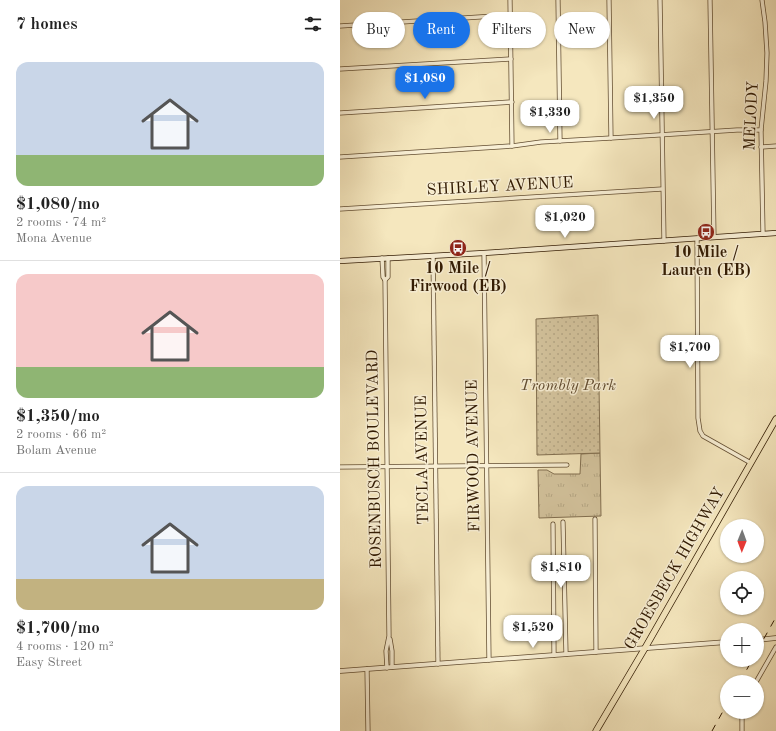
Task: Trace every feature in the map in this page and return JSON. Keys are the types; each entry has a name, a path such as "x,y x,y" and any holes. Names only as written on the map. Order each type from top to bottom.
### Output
{"main road":[{"path":"340,261 484,253 776,233"},
{"name":"GROESBECK HIGHWAY","path":"596,731 776,419"}],"street":[{"path":"510,0 510,12"},
{"path":"558,0 560,141"},
{"path":"609,0 611,138"},
{"path":"660,0 664,241"},
{"path":"710,0 714,237"},
{"name":"MELODY","path":"762,0 767,52 766,87 761,130 763,234"},
{"path":"340,26 478,17"},
{"path":"511,48 512,146"},
{"path":"340,69 511,59"},
{"path":"340,113 512,102"},
{"path":"340,157 512,146 662,134 761,130"},
{"path":"761,147 776,146"},
{"name":"SHIRLEY AVENUE","path":"340,209 662,189"},
{"path":"696,238 698,414 700,431 703,436 751,463"},
{"name":"FIRWOOD AVENUE","path":"484,253 489,660"},
{"name":"TECLA AVENUE","path":"433,256 438,664"},
{"name":"ROSENBUSCH BOULEVARD","path":"385,258 388,277 385,280 389,636 392,651 392,667"},
{"path":"340,468 567,465"},
{"path":"595,519 596,652"},
{"path":"563,522 566,654"},
{"path":"553,524 554,655"},
{"name":"ROSENBUSCH BOULEVARD","path":"386,668 386,651 389,636"},
{"path":"764,639 776,638"},
{"path":"340,671 720,643"},
{"path":"760,675 776,647"},
{"path":"367,669 368,731"},
{"path":"742,719 742,731"}],"green space":[{"name":"Trombly Park","path":"598,315 600,453 537,455 536,319"},
{"path":"600,453 601,516 539,518 538,470 547,470 554,474 580,474 581,454"}],"railway":[{"path":"764,638 776,617"},
{"path":"744,675 748,667"},
{"path":"712,731 720,717"}],"place":[{"name":"10 Mile / Lauren (EB)","path":"706,232"},
{"name":"10 Mile / Firwood (EB)","path":"458,248"}]}
